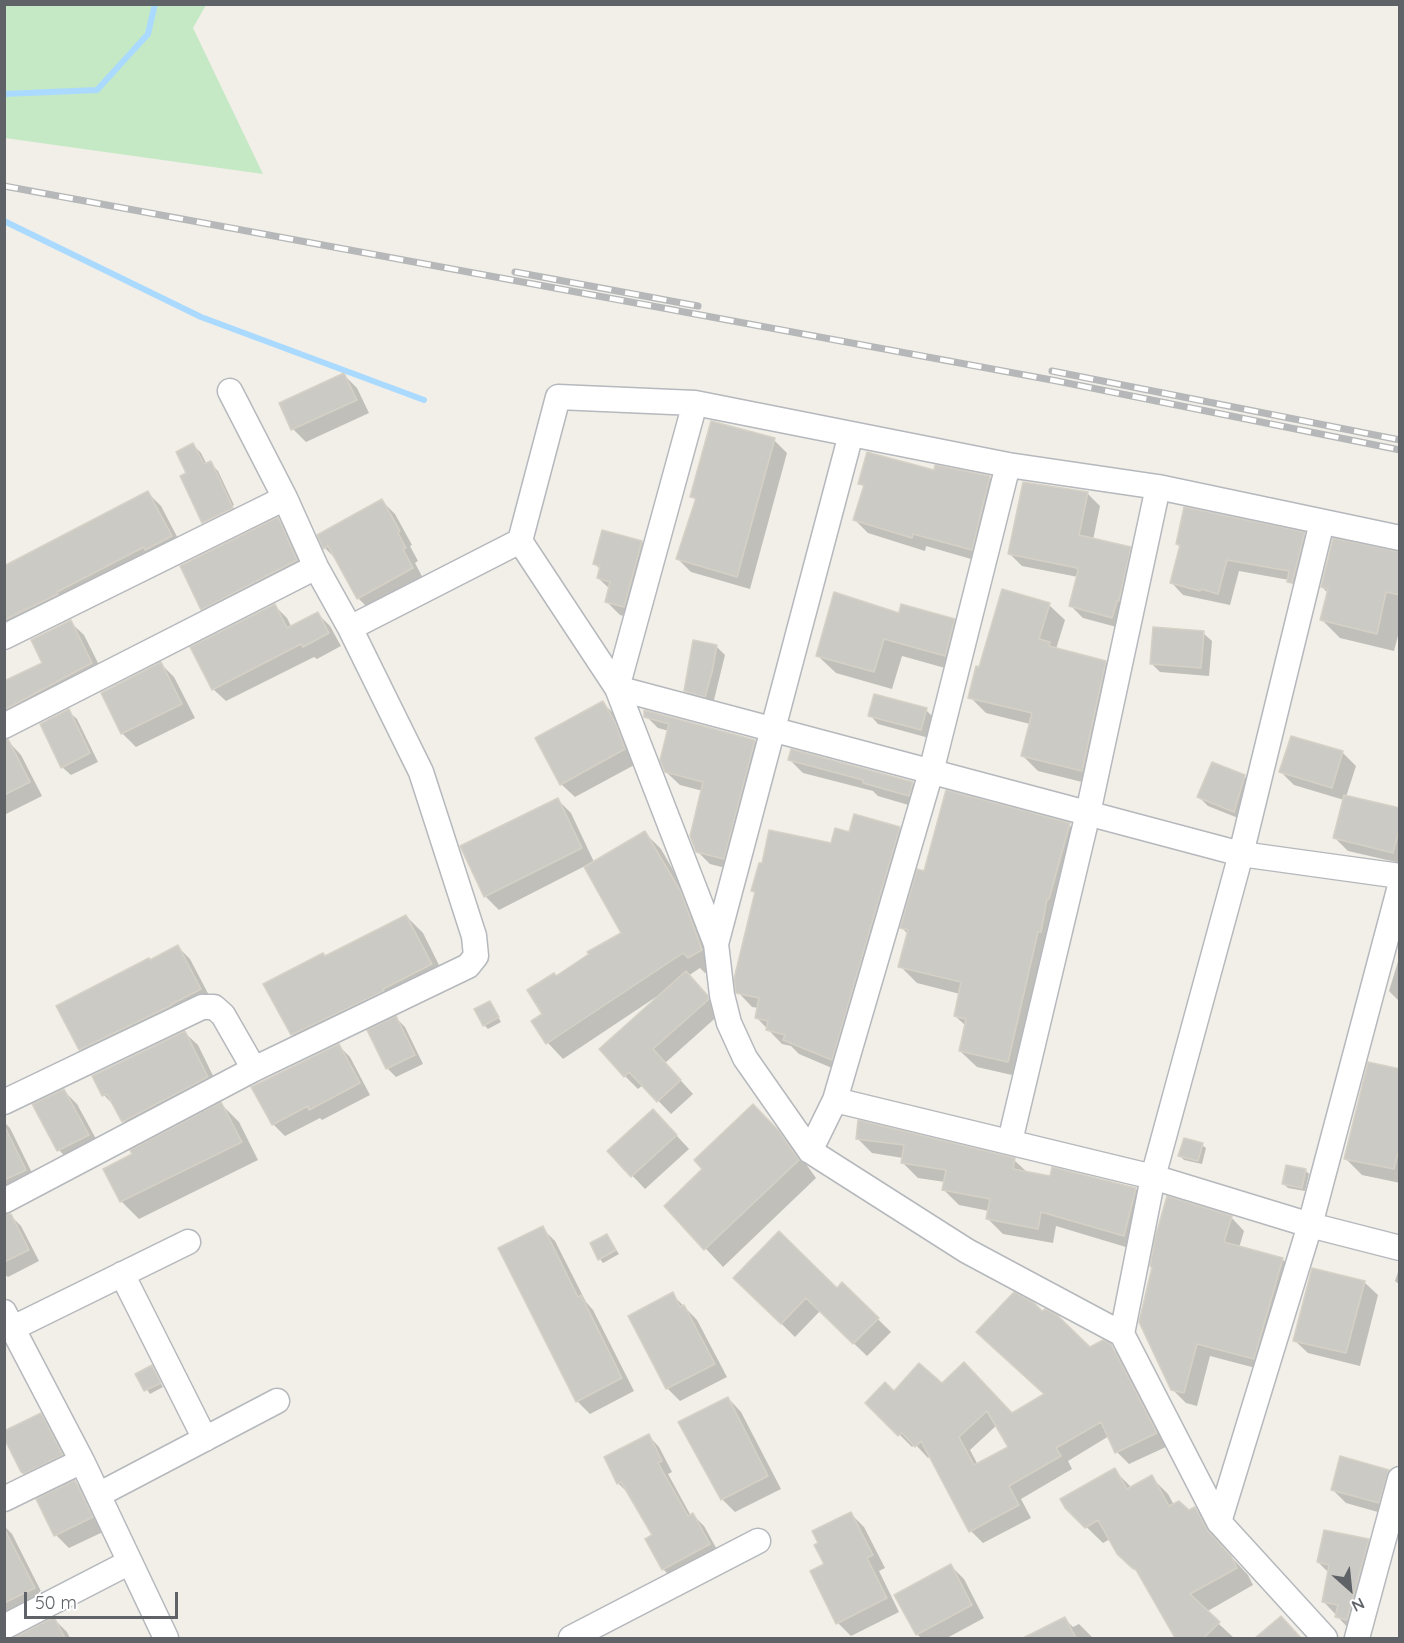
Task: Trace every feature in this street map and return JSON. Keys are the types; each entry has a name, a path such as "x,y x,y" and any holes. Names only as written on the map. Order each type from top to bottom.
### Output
{"street":[{"path":"4,1200 254,1069 468,966 476,956 474,936 421,772 350,628 316,567 285,498 230,391"},
{"path":"350,628 520,541 558,397 695,403 1008,465 1158,487 1400,538"},
{"path":"617,688 695,403"},
{"path":"716,944 851,434"},
{"path":"810,1151 835,1100 931,772 1008,465"},
{"path":"1010,1141 1088,813 1158,487"},
{"path":"4,638 285,498"},
{"path":"1122,1334 1153,1177 1241,854 1322,522"},
{"path":"520,541 617,688 716,944 722,994 729,1023 745,1058 810,1151 967,1251 1122,1334 1219,1522 1325,1638"},
{"path":"4,726 316,567"},
{"path":"617,688 1241,854 1400,876"},
{"path":"1219,1522 1310,1225 1400,886"},
{"path":"4,1102 202,1007 214,1007 223,1015 254,1069"},
{"path":"835,1100 1153,1177 1310,1225 1400,1248"},
{"path":"166,1638 82,1461 9,1320 122,1274 188,1242"},
{"path":"122,1274 205,1439"},
{"path":"98,1495 277,1401"},
{"path":"4,1499 82,1461"},
{"path":"1357,1638 1400,1479"},
{"path":"571,1638 758,1541"},
{"path":"4,1627 130,1562"}],"green space":[{"path":"5,4 206,5 193,28 263,174 5,138"}],"building":[{"path":"344,373 357,400 291,430 279,403"},
{"path":"711,421 775,438 737,577 676,559 696,498 690,497"},
{"path":"193,443 204,464 211,461 233,508 202,523 180,476 186,473 176,452"},
{"path":"867,452 934,470 935,465 990,476 972,550 913,534 912,538 853,520 864,485 858,484"},
{"path":"1023,482 1088,492 1079,535 1131,547 1119,601 1117,601 1112,618 1069,606 1077,568 1008,554"},
{"path":"148,491 172,536 145,550 144,547 57,592 58,594 4,620 4,566"},
{"path":"382,499 400,531 398,533 406,548 403,549 413,568 357,599 328,546 323,549 317,535"},
{"path":"1184,507 1305,532 1292,583 1287,582 1289,571 1227,560 1218,594 1170,583 1180,545 1176,544"},
{"path":"278,517 297,560 201,610 180,566"},
{"path":"602,530 642,541 624,607 605,602 610,582 597,578 600,566 593,564"},
{"path":"1333,538 1400,552 1400,595 1386,592 1377,634 1320,620 1328,589 1321,587"},
{"path":"1002,589 1050,603 1039,639 1050,642 1049,646 1106,661 1082,771 1021,756 1032,713 968,698 976,666 979,667"},
{"path":"834,592 899,613 901,604 955,619 945,656 884,639 874,672 816,656"},
{"path":"275,604 287,628 318,612 329,633 303,647 301,644 212,690 190,647"},
{"path":"71,620 92,663 4,710 4,681 42,663 31,640"},
{"path":"1153,627 1204,631 1201,668 1150,664"},
{"path":"693,640 717,645 705,697 684,691"},
{"path":"161,662 182,704 121,734 101,693"},
{"path":"874,694 927,708 921,730 868,716"},
{"path":"603,701 616,724 625,749 560,785 535,738"},
{"path":"69,709 90,753 61,768 40,724"},
{"path":"644,710 755,740 724,859 696,852 690,836 703,782 665,772 660,760 669,724 644,717"},
{"path":"1291,736 1343,751 1332,788 1279,772"},
{"path":"8,739 30,782 4,795 4,740"},
{"path":"791,749 913,782 909,796 863,783 863,780 788,760"},
{"path":"1212,762 1245,775 1234,812 1197,797"},
{"path":"946,790 1070,823 1049,899 1047,899 1041,932 1038,932 1008,1062 959,1051 966,1019 954,1016 961,982 898,967 908,930 900,928 917,869 924,871"},
{"path":"1344,795 1400,808 1400,827 1393,853 1333,838"},
{"path":"558,798 582,848 484,897 460,846"},
{"path":"854,814 900,827 832,1060 783,1040 785,1035 766,1030 768,1021 755,1018 759,998 736,993 734,979 755,892 751,891 759,863 762,863 769,830 831,843 835,828 849,832"},
{"path":"645,831 681,892 702,950 688,958 683,953 546,1044 531,1021 542,1014 527,990 554,973 556,976 589,954 587,952 621,933 584,867"},
{"path":"406,915 432,964 383,989 384,991 291,1035 263,984 323,953 325,956"},
{"path":"178,945 201,989 79,1050 56,1006"},
{"path":"686,971 708,996 708,1000 653,1049 681,1080 657,1102 629,1072 624,1077 599,1049"},
{"path":"490,1001 499,1017 483,1026 474,1009"},
{"path":"396,1016 415,1055 386,1069 367,1030"},
{"path":"185,1031 208,1077 122,1122 107,1094 102,1096 92,1076"},
{"path":"339,1044 360,1083 309,1110 308,1106 272,1125 251,1087"},
{"path":"1368,1062 1400,1069 1400,1145 1394,1169 1344,1159"},
{"path":"64,1089 89,1135 57,1151 32,1104"},
{"path":"221,1102 242,1142 120,1202 103,1169 132,1154 130,1150"},
{"path":"753,1104 778,1130 799,1160 704,1250 664,1206 702,1169 694,1160"},
{"path":"653,1109 677,1135 631,1177 607,1151"},
{"path":"858,1120 1015,1158 1013,1169 1050,1176 1052,1167 1136,1188 1124,1236 1041,1212 1038,1229 986,1219 990,1199 942,1190 946,1170 901,1163 904,1145 856,1139"},
{"path":"4,1125 26,1170 4,1180"},
{"path":"1184,1138 1203,1143 1198,1161 1178,1156"},
{"path":"1286,1165 1306,1169 1302,1188 1282,1184"},
{"path":"1167,1196 1232,1216 1224,1242 1283,1258 1254,1359 1197,1344 1184,1393 1171,1390 1139,1322 1152,1267 1150,1266 1155,1238"},
{"path":"11,1214 29,1250 4,1262 4,1215"},
{"path":"543,1226 578,1297 581,1295 622,1378 576,1402 498,1248"},
{"path":"779,1231 837,1288 842,1282 879,1318 853,1344 806,1298 781,1324 733,1278"},
{"path":"607,1234 616,1250 598,1260 590,1243"},
{"path":"1312,1268 1365,1281 1346,1353 1293,1341"},
{"path":"673,1292 680,1307 684,1305 715,1364 666,1389 628,1316"},
{"path":"1014,1292 1034,1303 1042,1311 1045,1309 1057,1315 1090,1347 1103,1340 1111,1344 1157,1433 1115,1453 1101,1422 1056,1448 1061,1456 1009,1486 1019,1505 969,1532 921,1441 915,1447 902,1433 898,1436 865,1403 885,1382 894,1391 919,1363 942,1383 964,1362 1012,1413 1044,1394 976,1332","holes":["987,1411 1008,1447 974,1465 959,1437"]},
{"path":"152,1365 161,1383 144,1391 135,1374"},
{"path":"728,1397 768,1476 721,1500 678,1422"},
{"path":"41,1413 63,1455 24,1474 4,1438 4,1431"},
{"path":"649,1434 662,1461 658,1463 688,1516 693,1513 710,1544 662,1570 645,1539 652,1535 621,1482 617,1484 604,1457"},
{"path":"1340,1456 1389,1470 1379,1503 1331,1490"},
{"path":"1115,1468 1127,1489 1152,1475 1169,1506 1179,1501 1189,1510 1195,1507 1208,1531 1231,1556 1237,1568 1190,1594 1220,1622 1204,1638 1175,1638 1136,1570 1117,1554 1098,1520 1085,1528 1065,1508 1060,1499"},
{"path":"75,1480 93,1517 54,1536 36,1499"},
{"path":"851,1512 873,1555 867,1558 887,1598 836,1624 810,1571 824,1564 814,1545 818,1543 812,1531"},
{"path":"4,1528 35,1588 4,1603"},
{"path":"1324,1530 1369,1539 1347,1620 1335,1617 1338,1605 1322,1602 1329,1565 1317,1562"},
{"path":"951,1564 972,1605 916,1635 894,1595"},
{"path":"1281,1616 1301,1638 1255,1638"},
{"path":"54,1617 65,1638 13,1638"},
{"path":"1065,1617 1076,1638 1023,1638"}],"waterway":[{"path":"4,94 97,90 148,34 155,4"},
{"path":"4,221 201,317 424,400"}],"railway":[{"path":"4,186 1057,381 1400,450"},
{"path":"515,272 698,306"},
{"path":"1052,371 1400,440"}]}
